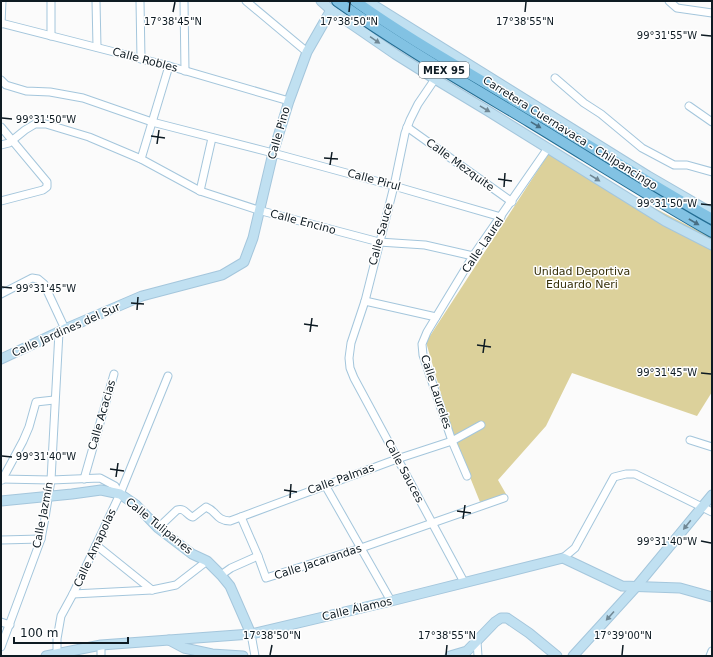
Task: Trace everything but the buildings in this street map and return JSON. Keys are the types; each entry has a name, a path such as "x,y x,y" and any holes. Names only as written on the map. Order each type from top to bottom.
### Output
{"main road":[{"name":"Carretera Cuernavaca - Chilpancingo","path":"337,1 376,29 552,135 652,198 712,232"},
{"name":"Carretera Cuernavaca - Chilpancingo","path":"355,1 383,21 712,220"}],"street":[{"path":"1,23 2,1"},
{"path":"51,1 51,36"},
{"path":"96,1 97,47"},
{"path":"140,1 141,58"},
{"path":"184,1 185,71"},
{"path":"246,1 306,52"},
{"path":"321,1 331,10 395,54 435,79 665,222 712,245"},
{"path":"367,1 642,172 712,213"},
{"path":"670,1 677,8 712,13"},
{"name":"Calle Pino","path":"244,262 253,238 258,210 289,100 306,52 331,10"},
{"name":"Calle Robles","path":"1,23 141,58 289,100"},
{"path":"141,159 169,66"},
{"path":"554,78 642,148 674,165 687,165 712,172"},
{"name":"Calle Sauce","path":"349,358 351,343 365,301 394,186 407,127 418,104 435,79"},
{"name":"Calle Pirul","path":"1,80 6,85 26,91 50,92 84,98 152,122 273,153 501,217"},
{"path":"689,106 712,122"},
{"name":"Calle Encino","path":"11,142 35,124 46,124 89,137 141,159 200,191 258,210 379,242 425,245 473,256"},
{"path":"1,127 11,142 47,182 47,187 43,190 1,201"},
{"name":"Calle Mezquite","path":"407,127 512,202"},
{"path":"200,191 212,138"},
{"path":"1,145 11,142"},
{"name":"Calle Laurel","path":"422,344 427,332 473,256 512,202 548,148"},
{"name":"Calle Jardines del Sur","path":"1,359 142,296 222,275 244,262"},
{"path":"1,294 32,278 38,279 44,284 62,331"},
{"path":"365,301 436,317"},
{"name":"Calle Jazmín","path":"1,647 41,539 51,480 54,400 62,331"},
{"name":"Calle Laureles","path":"422,344 422,355 452,441 468,476"},
{"name":"Calle Sauces","path":"349,358 350,368 354,378 464,582"},
{"name":"Calle Acacias","path":"84,479 114,374"},
{"name":"Calle Amapolas","path":"57,654 57,639 61,616 73,594 120,494 168,376"},
{"path":"54,400 36,402 29,427 23,441 2,479 51,480 100,478 115,486 120,494"},
{"name":"Calle Palmas","path":"158,528 177,510 180,509 190,516 193,516 206,507 222,520 230,521 397,458 452,441 481,425"},
{"path":"690,440 712,447"},
{"path":"712,512 635,474 626,474 614,477 574,548 563,558 622,586 680,588 712,597"},
{"path":"325,485 391,602"},
{"name":"Calle Tulipanes","path":"1,501 101,490 120,494 136,506 158,528 192,554 207,561 221,575 230,586 251,634"},
{"path":"574,656 636,587 712,496"},
{"name":"Calle Jacarandas","path":"258,556 266,578 361,548 504,498"},
{"path":"221,575 231,568 258,556 241,517"},
{"path":"1,540 41,539"},
{"path":"96,545 152,590"},
{"name":"Calle Álamos","path":"46,656 101,645 251,634 391,602 464,582 563,558"},
{"path":"73,594 152,590 176,585 207,561"},
{"path":"450,656 467,652 495,622 501,618 506,618 529,633 557,656"},
{"path":"1,622 10,624"},
{"path":"251,634 255,656"},
{"path":"170,640 184,648 212,654 243,656"},
{"path":"477,642 478,656"},
{"path":"101,645 101,656"},
{"path":"710,656 712,651"}],"green space":[{"name":"Unidad Deportiva Eduardo Neri","path":"549,153 712,238 712,392 697,416 572,373 546,426 498,480 506,494 480,502 453,435 426,342"}]}
